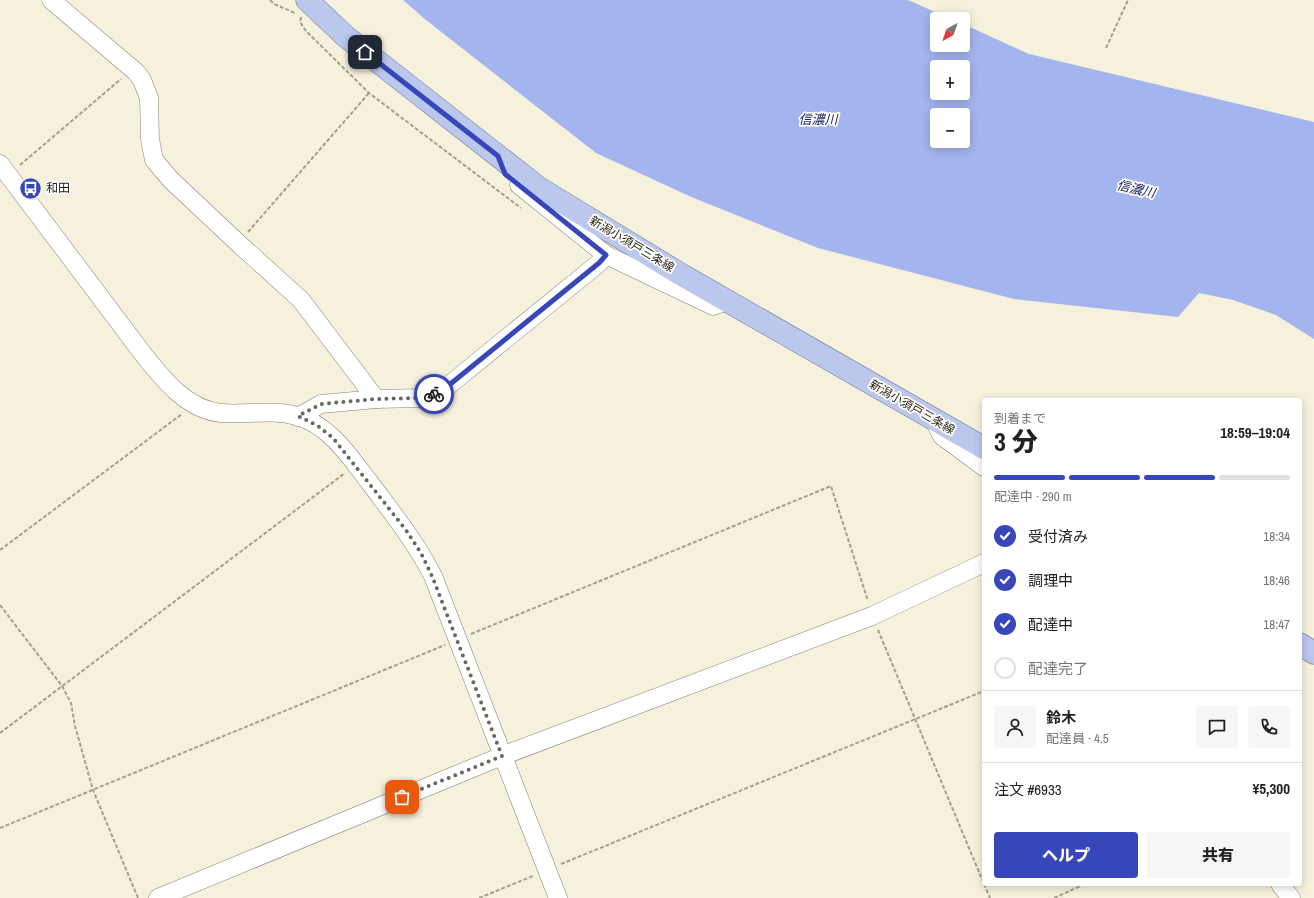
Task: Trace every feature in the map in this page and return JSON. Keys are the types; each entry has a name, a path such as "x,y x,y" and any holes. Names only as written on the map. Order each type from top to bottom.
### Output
{"main road":[{"name":"新潟小須戸三条線","path":"304,8 344,36 539,188 727,301 982,447"},
{"path":"1302,645 1314,653"}],"street":[{"path":"51,0 133,69 142,80 149,98 150,139 154,160 171,180 302,300 376,399"},
{"path":"498,156 505,174 606,255 713,306 727,301"},
{"path":"4,169 147,360 164,380 194,404 207,410 221,413 282,413 298,416 318,426 333,438 356,465 406,530 421,553 432,576 558,898"},
{"path":"298,416 321,404 376,399 420,398 443,390 599,263 606,255"},
{"path":"934,420 942,436 982,465"},
{"path":"158,898 502,756 872,616 982,564"},
{"path":"1282,886 1291,898"}],"path":[{"path":"1106,48 1128,0"},
{"path":"304,8 300,22 306,31 369,93 526,211"},
{"path":"4,169 133,69"},
{"path":"238,243 369,93"},
{"path":"0,550 194,404"},
{"path":"0,733 356,465"},
{"path":"0,828 831,486 872,616 982,879"},
{"path":"0,605 62,686 71,703 75,726 93,790 138,898"},
{"path":"479,898 982,692"},
{"path":"985,886 990,898"},
{"path":"1054,898 1081,886"}],"water":[{"name":"信濃川","path":"403,0 908,0 935,12 930,12 930,52 970,52 970,27 1029,54 1314,122 1314,339 1276,315 1233,300 1199,293 1178,317 1014,299 818,248 689,196 596,153 426,20"}],"way so far":[{"path":"402,797 502,756 458,640 421,553 406,530 356,465 333,438 318,426 298,416 321,404 376,399 420,398 434,394"}],"place":[{"name":"和田","path":"30,188"}],"route":[{"path":"365,52 498,156 505,174 606,255 599,263 443,390 434,394"}]}
